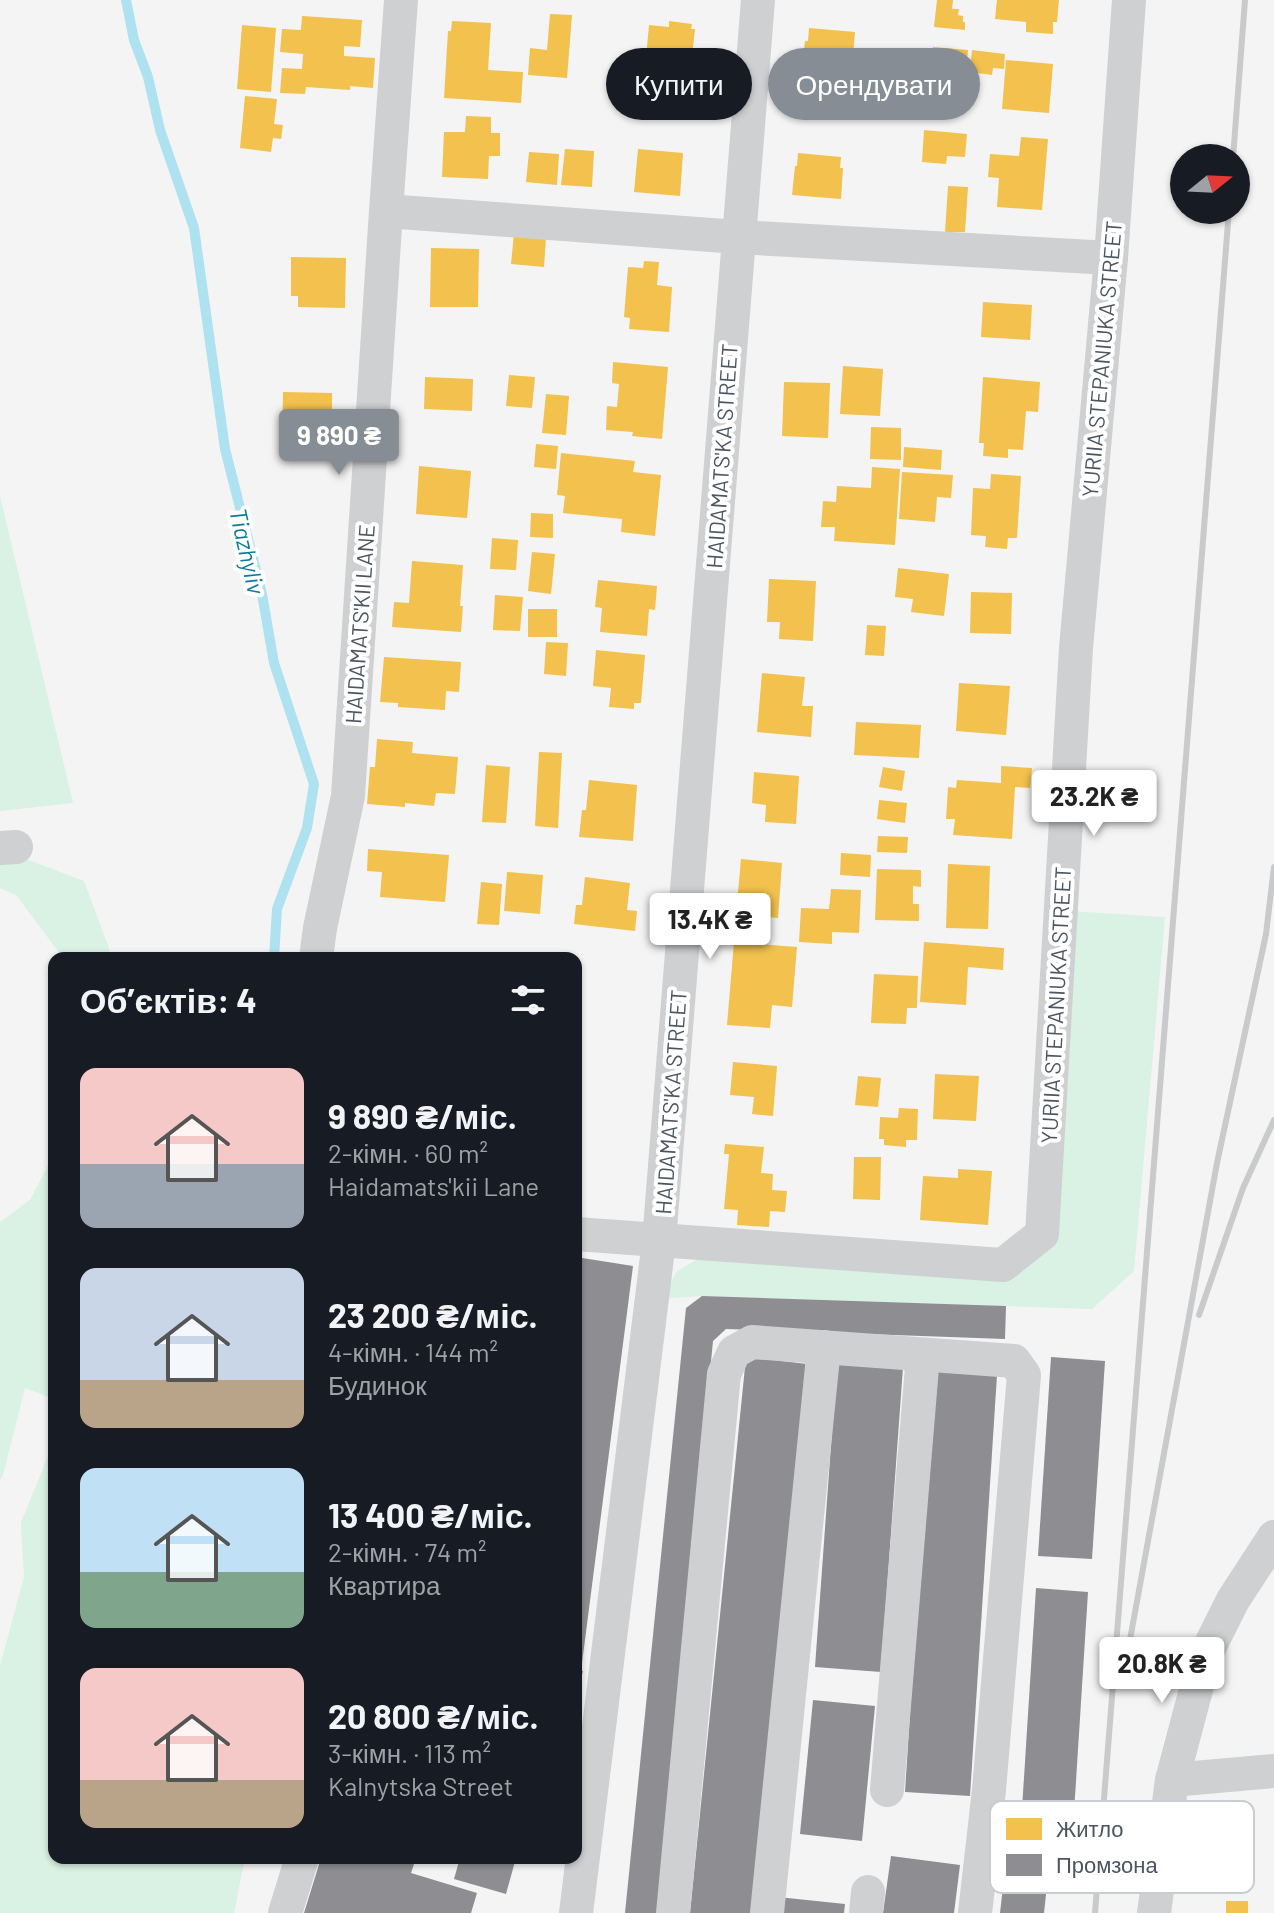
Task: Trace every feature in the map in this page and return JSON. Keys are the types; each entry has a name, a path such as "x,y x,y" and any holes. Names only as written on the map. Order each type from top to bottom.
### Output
{"street":[{"name":"HAIDAMATS'KII LANE","path":"317,952 348,796 401,0"},
{"name":"HAIDAMATS'KA STREET","path":"576,1913 659,1241 758,0"},
{"name":"YURIIA STEPANIUKA STREET","path":"659,1241 1003,1265 1042,1234 1076,648 1111,258 1129,0"},
{"path":"386,211 738,237 1111,258"},
{"path":"582,1235 659,1241"},
{"path":"673,1913 724,1374 734,1352 752,1342 1014,1361 1024,1375 989,1790 975,1913"},
{"path":"767,1913 824,1347"},
{"path":"887,1790 923,1355"},
{"path":"1169,1801 1205,1656 1233,1600 1274,1537"},
{"path":"1172,1780 1274,1771"},
{"path":"285,1913 300,1864"},
{"path":"1154,1913 1157,1893"}],"green space":[{"path":"0,496 73,803 0,811"},
{"path":"29,860 84,881 109,952 59,952 17,896 0,888 0,864"},
{"path":"1070,911 1165,917 1134,1271 1092,1309 702,1296 662,1299 677,1271 700,1258 1004,1272 1048,1239"},
{"path":"48,1166 48,1397 25,1388 0,1480 0,1222 30,1200"},
{"path":"48,1456 48,1864 244,1864 234,1913 0,1913 0,1666 24,1577 21,1523"}],"building: Житло":[{"path":"937,0 953,0 952,9 959,9 958,15 963,16 965,30 934,27"},
{"path":"997,0 1059,0 1053,34 1026,32 1026,22 995,19"},
{"path":"550,14 572,15 567,78 528,75 530,48 547,50"},
{"path":"302,16 362,20 360,47 344,46 344,56 375,58 373,88 306,87 305,94 280,93 282,68 302,69 303,54 280,52 282,29 301,30"},
{"path":"452,21 491,23 488,70 523,72 521,103 444,98 448,31 451,31"},
{"path":"669,21 692,24 691,29 695,29 693,48 647,48 649,25 669,27"},
{"path":"242,25 276,28 271,92 237,89"},
{"path":"809,28 855,32 854,48 804,48 805,41 808,41"},
{"path":"980,51 1005,54 1004,69 993,68 992,75 980,73"},
{"path":"1006,60 1053,64 1049,113 1002,109"},
{"path":"245,96 277,99 274,124 283,125 281,139 273,138 271,152 240,148"},
{"path":"466,116 491,117 491,133 500,133 500,156 489,156 488,179 442,177 444,132 465,132"},
{"path":"924,130 967,134 965,157 947,156 946,164 922,162"},
{"path":"1021,137 1048,139 1042,210 997,207 999,178 988,177 990,154 1019,156"},
{"path":"565,149 594,151 592,187 561,185"},
{"path":"638,149 683,153 680,196 634,192"},
{"path":"529,152 559,154 557,185 526,182"},
{"path":"798,153 841,157 841,199 792,195"},
{"path":"948,186 968,187 965,232 945,232"},
{"path":"514,234 546,237 544,267 511,264"},
{"path":"431,248 479,249 478,307 430,307"},
{"path":"291,257 346,258 345,308 298,307 298,296 291,296"},
{"path":"644,261 659,262 657,285 672,287 669,332 629,329 630,318 624,317 628,267 643,268"},
{"path":"983,302 1032,305 1030,340 981,337"},
{"path":"613,362 668,367 662,439 606,430 607,406 617,407 619,384 612,383"},
{"path":"843,366 883,369 880,416 840,414"},
{"path":"509,375 535,377 532,408 506,406"},
{"path":"425,377 473,379 472,411 424,409"},
{"path":"983,377 1040,382 1038,412 1026,411 1023,450 1008,449 1008,458 983,456 984,443 979,443"},
{"path":"784,382 830,383 828,438 782,436"},
{"path":"283,392 332,393 336,442 317,442 316,453 301,453 301,442 282,442"},
{"path":"546,394 569,396 566,435 542,433"},
{"path":"871,427 901,428 901,460 870,459"},
{"path":"536,444 558,446 556,469 534,467"},
{"path":"904,447 942,450 941,470 903,467"},
{"path":"561,453 635,461 633,472 661,475 655,536 621,532 622,519 563,513 565,496 557,495"},
{"path":"419,466 471,471 467,518 416,514"},
{"path":"872,467 900,469 895,545 834,541 835,527 821,527 823,501 836,502 837,486 871,488"},
{"path":"902,472 953,475 951,498 937,497 935,522 899,519"},
{"path":"991,474 1021,476 1017,538 1008,538 1007,549 985,547 986,536 971,535 973,488 990,489"},
{"path":"531,513 553,514 553,538 530,537"},
{"path":"492,538 518,540 516,570 490,569"},
{"path":"532,552 555,554 551,594 528,591"},
{"path":"412,561 463,565 461,632 392,627 394,602 409,603"},
{"path":"898,568 949,574 944,616 911,612 913,599 895,597"},
{"path":"769,579 816,581 813,641 779,639 780,622 767,622"},
{"path":"598,580 657,586 655,610 649,609 647,636 600,632 602,608 595,607"},
{"path":"971,592 1012,593 1011,634 970,633"},
{"path":"495,595 523,597 520,631 493,630"},
{"path":"528,609 557,609 557,637 528,637"},
{"path":"867,625 886,626 884,656 865,655"},
{"path":"546,642 568,643 566,676 544,674"},
{"path":"596,650 645,655 641,703 634,703 634,709 609,707 611,688 593,686"},
{"path":"384,657 461,662 459,692 446,691 445,710 398,707 398,703 380,702"},
{"path":"762,673 805,677 802,706 813,706 811,737 757,732"},
{"path":"959,683 1010,686 1006,735 956,731"},
{"path":"856,722 921,725 919,758 854,755"},
{"path":"377,739 413,742 412,753 458,757 455,794 436,793 434,806 367,804 370,767 375,767"},
{"path":"539,752 562,753 558,828 535,826"},
{"path":"486,765 510,767 506,823 482,822"},
{"path":"1001,766 1032,768 1030,788 1015,787 1012,839 953,835 955,819 946,819 948,787 956,788 957,780 1001,783"},
{"path":"883,767 905,771 902,791 879,787"},
{"path":"754,772 799,776 796,824 765,822 766,805 752,803"},
{"path":"589,780 637,785 633,841 579,837"},
{"path":"879,800 907,803 905,823 877,819"},
{"path":"878,836 908,837 907,853 877,852"},
{"path":"368,849 449,855 445,902 380,897 382,872 367,871"},
{"path":"841,853 871,855 870,877 840,875"},
{"path":"741,859 782,863 778,918 736,914"},
{"path":"948,864 990,866 988,929 946,928"},
{"path":"877,869 921,870 921,887 913,886 913,904 919,904 919,921 875,920"},
{"path":"507,872 543,875 540,914 504,911"},
{"path":"585,877 630,883 627,910 637,911 635,931 574,924 576,905 582,905"},
{"path":"481,882 502,884 499,925 477,924"},
{"path":"831,889 861,890 859,933 832,932 832,944 799,942 801,908 829,909"},
{"path":"734,942 797,947 792,1007 772,1005 770,1028 727,1025"},
{"path":"924,942 1004,948 1003,970 968,967 966,1005 920,1002"},
{"path":"874,974 918,976 917,1008 907,1008 906,1024 871,1023"},
{"path":"733,1062 777,1066 773,1116 752,1114 754,1097 730,1095"},
{"path":"935,1074 979,1076 976,1121 933,1119"},
{"path":"858,1076 881,1078 878,1107 855,1105"},
{"path":"899,1108 918,1109 917,1140 906,1140 906,1147 884,1145 884,1139 879,1139 880,1117 898,1118"},
{"path":"725,1144 764,1147 761,1173 773,1174 772,1190 787,1191 785,1212 770,1211 769,1227 737,1225 738,1210 724,1209 729,1154 724,1154"},
{"path":"854,1157 881,1157 880,1200 853,1199"},
{"path":"958,1169 992,1171 988,1225 920,1220 923,1176 958,1178"},
{"path":"1226,1901 1248,1901 1248,1913 1226,1913"}],"building: Промзона":[{"path":"582,1258 633,1266 582,1663"},
{"path":"702,1296 1006,1306 1005,1339 726,1329 713,1341 657,1913 625,1913 686,1308"},
{"path":"746,1357 807,1364 752,1913 690,1913"},
{"path":"1051,1357 1105,1361 1092,1559 1038,1556"},
{"path":"837,1362 903,1367 881,1672 815,1667"},
{"path":"932,1371 997,1375 970,1796 905,1792"},
{"path":"1036,1588 1088,1592 1075,1801 1023,1801"},
{"path":"813,1700 875,1706 862,1841 800,1834"},
{"path":"891,1856 960,1865 954,1913 883,1913"},
{"path":"319,1864 414,1864 411,1873 477,1893 471,1913 304,1913"},
{"path":"458,1864 514,1864 506,1894 454,1879"},
{"path":"1002,1893 1046,1893 1044,1913 1000,1913"},
{"path":"778,1897 845,1904 844,1913 777,1913"}],"waterway":[{"name":"Tiazhyliv","path":"126,0 160,130 194,228 225,449 262,594 274,663 314,784 307,828 277,909 274,952"}],"railway":[{"path":"1234,144 1245,0"},
{"path":"1104,1801 1228,224"},
{"path":"1123,1678 1217,1163 1266,934 1274,867"},
{"path":"1199,1315 1243,1188 1274,1120"},
{"path":"1095,1913 1097,1893"}]}
